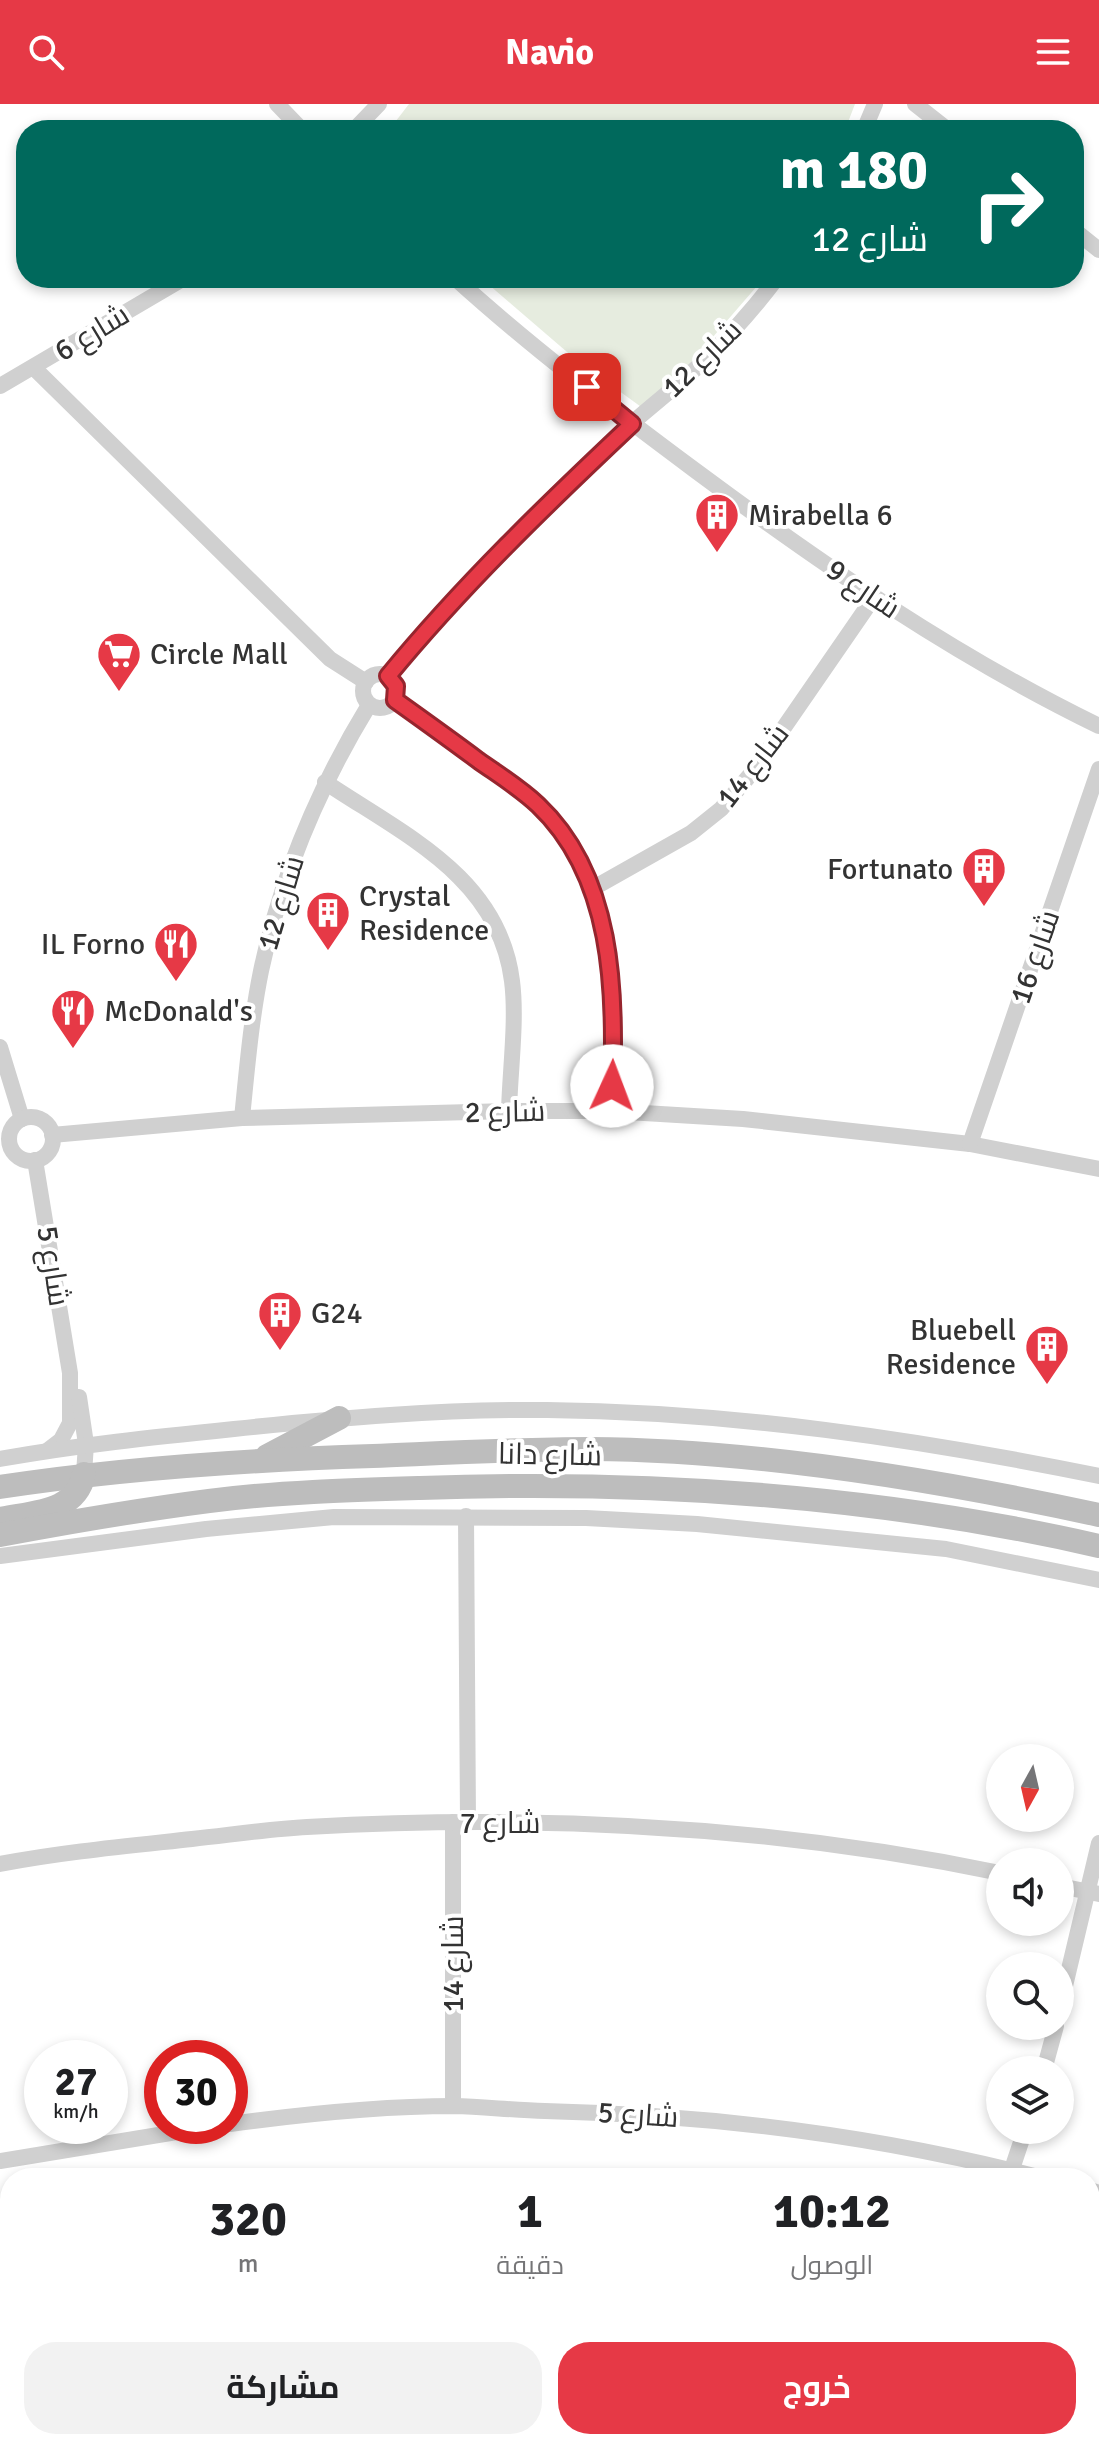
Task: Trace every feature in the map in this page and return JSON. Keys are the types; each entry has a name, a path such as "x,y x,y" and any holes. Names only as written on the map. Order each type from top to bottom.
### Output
{"street":[{"path":"277,104 292,120"},
{"path":"364,120 379,104"},
{"path":"915,104 935,120"},
{"name":"شارع 6","path":"0,386 167,288"},
{"name":"شارع 9","path":"467,288 632,424 874,597 948,645 1028,691 1099,726"},
{"name":"شارع 12","path":"388,676 448,606 554,498 704,361 769,288"},
{"path":"34,368 330,659 366,682"},
{"name":"شارع 14","path":"590,890 691,833 721,809 756,768 874,597"},
{"path":"366,682 380,674 388,676 396,686 395,700"},
{"path":"366,682 364,698 369,705 383,708 395,700"},
{"path":"395,700 538,805 560,830 578,859 607,950 614,999 611,1111"},
{"name":"شارع 12","path":"242,1118 253,1021 272,923 300,840 325,782 369,705"},
{"name":"شارع 16","path":"970,1144 1099,769"},
{"path":"325,782 459,874 496,924 507,953 512,984 509,1111"},
{"path":"0,1047 22,1119"},
{"name":"شارع 2","path":"52,1135 242,1118 611,1111 743,1119 970,1144 1099,1169"},
{"path":"22,1119 41,1120 52,1135 47,1154 35,1160 20,1158 4,1140 22,1119"},
{"name":"شارع 5","path":"35,1160 70,1373 70,1423 61,1440 45,1451"},
{"name":"شارع 5","path":"70,1373 78,1392 86,1444 84,1474"},
{"path":"0,1459 86,1444 339,1418 458,1411 549,1410 773,1424 982,1452 1099,1476"},
{"path":"260,1460 339,1418"},
{"name":"شارع دانا","path":"0,1487 84,1474 260,1460 591,1449 698,1454 804,1465 954,1487 1099,1515"},
{"path":"0,1519 65,1504 77,1494 84,1474"},
{"name":"شارع دانا","path":"0,1535 212,1500 337,1491 481,1486 585,1487 698,1490 805,1499 954,1519 1099,1546"},
{"name":"شارع 14","path":"453,2106 466,1516"},
{"path":"0,1556 206,1529 334,1517 586,1518 697,1524 915,1546 1017,1561 1099,1580"},
{"name":"شارع 7","path":"0,1864 117,1847 305,1827 460,1822 558,1823 769,1837 986,1871"},
{"path":"1074,1959 1093,1893 1099,1843"},
{"name":"شارع 5","path":"248,2122 364,2110 453,2106 609,2113 783,2128 869,2140 985,2168"},
{"path":"0,2161 144,2137"},
{"path":"1012,2168 1020,2144"}],"shaded area":[{"path":"409,104 855,104 849,120 397,120"},
{"path":"493,288 755,288 648,412 574,358"}],"place":[{"name":"Mirabella 6","path":"717,554"},
{"name":"Circle Mall","path":"119,693"},
{"name":"Fortunato","path":"984,908"},
{"name":"Crystal Residence","path":"328,952"},
{"name":"IL Forno","path":"176,983"},
{"name":"McDonald's","path":"73,1050"},
{"name":"G24","path":"280,1352"},
{"name":"Bluebell Residence","path":"1047,1386"}],"route":[{"path":"587,387 632,424 448,606 388,676 396,686 395,700 538,805 560,830 578,859 602,925 610,962 614,999 612,1086"}]}
